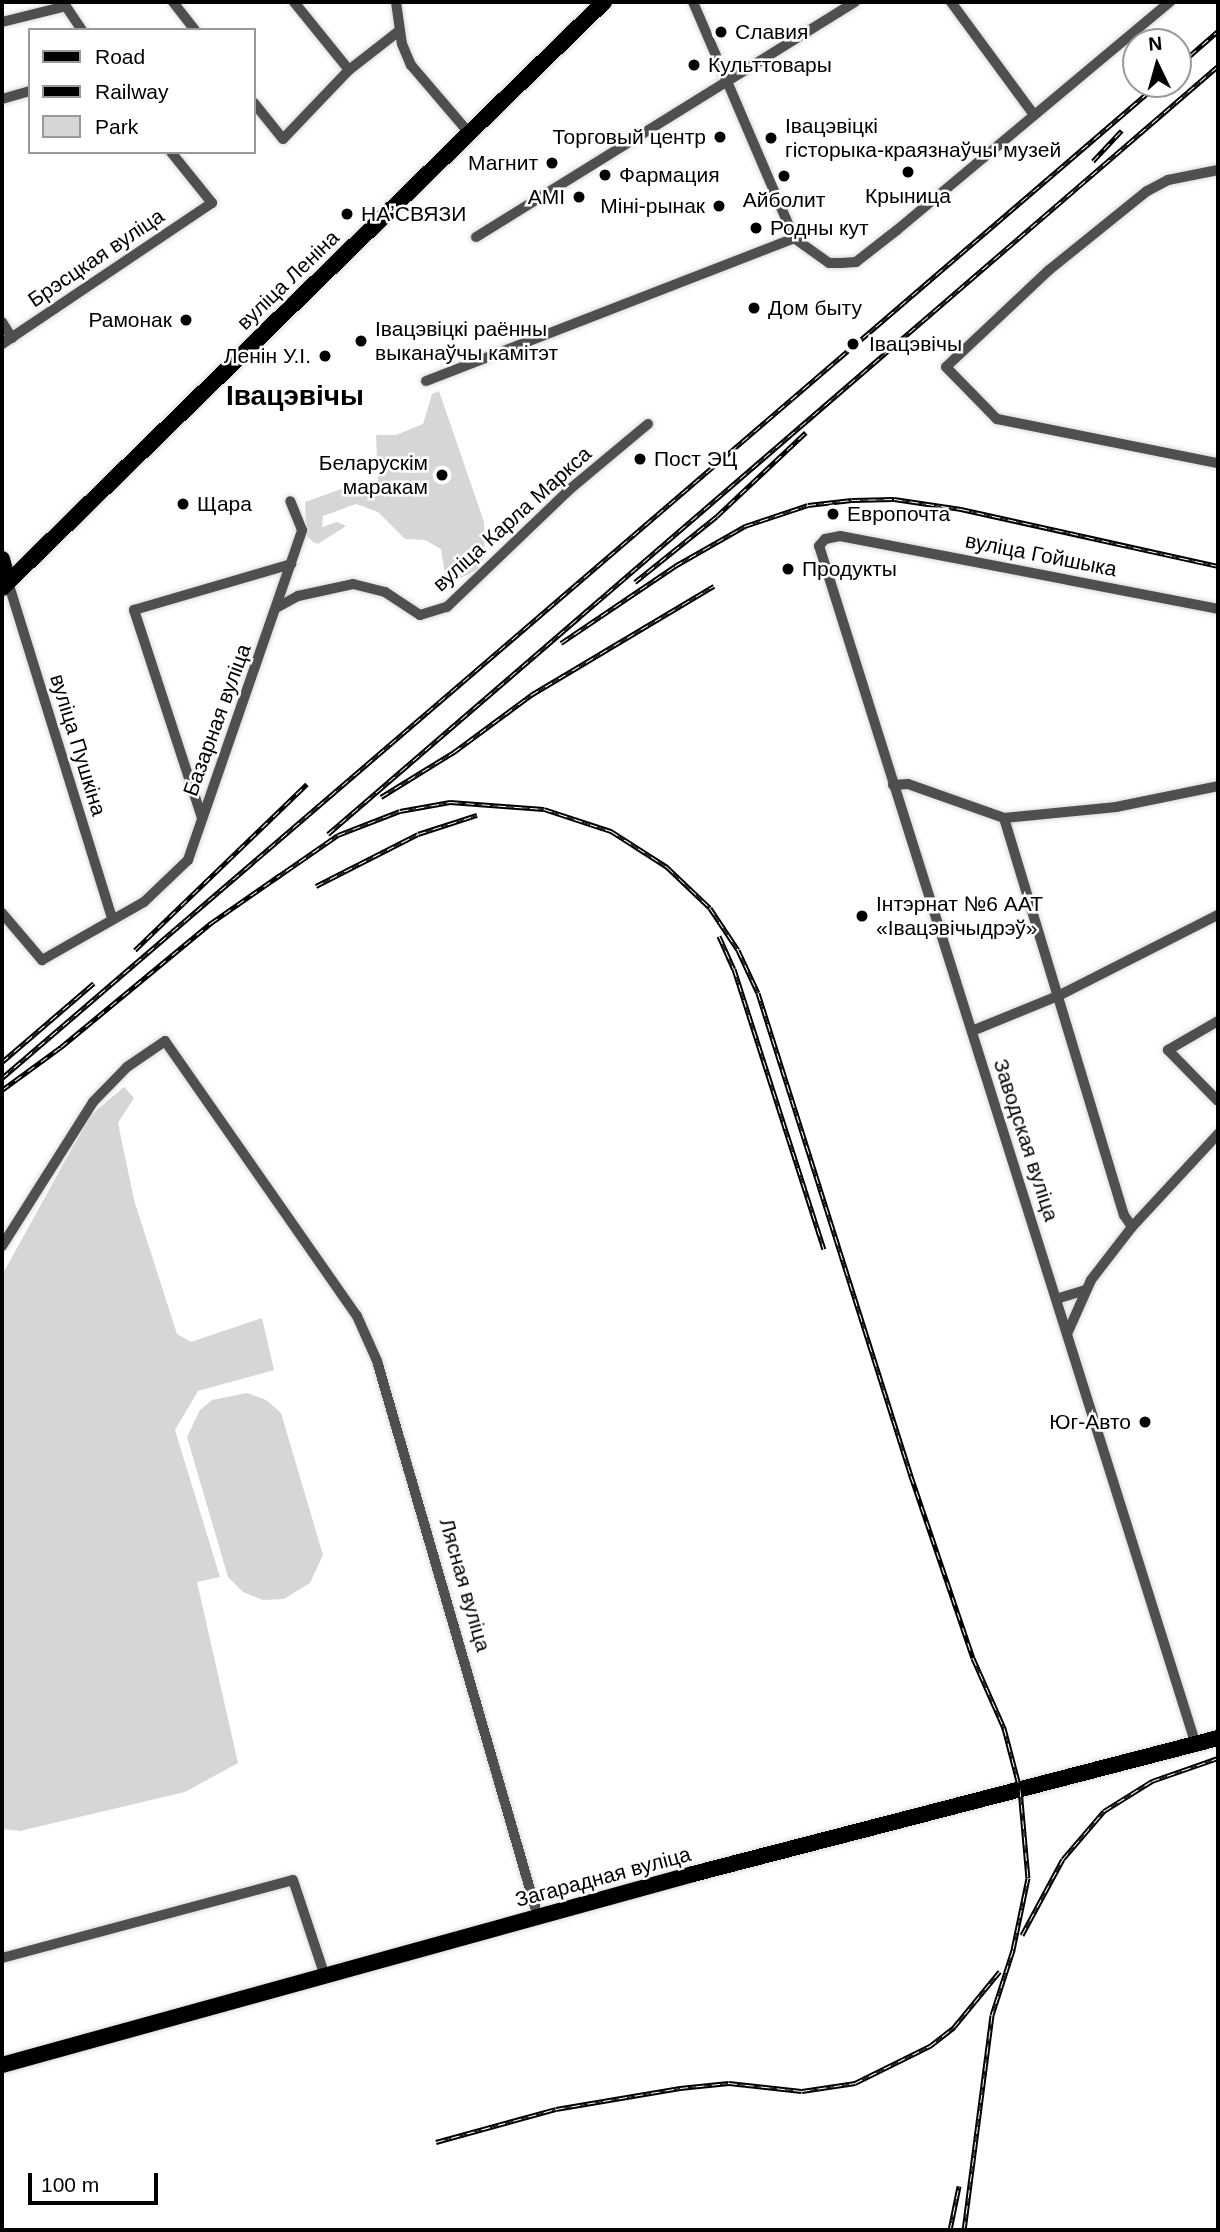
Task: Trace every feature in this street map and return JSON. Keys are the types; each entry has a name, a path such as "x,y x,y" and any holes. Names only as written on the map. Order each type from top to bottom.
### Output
{"main road":[{"name":"вуліца Леніна","path":"5,585 604,2"},
{"path":"2,559 5,585"},
{"name":"Загарадная вуліца","path":"2,2065 538,1917 1218,1738"}],"street":[{"path":"173,2 193,28"},
{"path":"294,2 349,69"},
{"path":"396,2 399,31 422,82 470,134"},
{"path":"693,2 794,238 829,263 856,262 1170,2"},
{"path":"476,237 727,85 855,2"},
{"path":"951,2 1034,115"},
{"path":"2,22 64,4 81,28"},
{"path":"256,105 283,139 349,69 399,31"},
{"path":"2,99 28,92"},
{"name":"Брэсцкая вуліца","path":"7,341 212,203 173,154"},
{"path":"1218,170 1168,180 1147,191 1049,270 946,367 997,419 1218,463"},
{"path":"426,381 794,238"},
{"path":"2,322 7,341"},
{"name":"вуліца Карла Маркса","path":"278,607 298,596 353,584 385,592 420,615 447,607 569,490 648,425"},
{"name":"Базарная вуліца","path":"2,913 42,960 144,902 188,860 278,607 302,530 290,501"},
{"name":"вуліца Гойшыка","path":"819,546 825,539 840,536 1218,609"},
{"name":"Заводская вуліца","path":"819,546 1196,1745"},
{"path":"202,818 134,610 291,564"},
{"name":"вуліца Пушкіна","path":"5,585 112,919"},
{"path":"893,785 908,784 1004,818 1116,807 1218,786"},
{"path":"1004,818 1060,995 1124,1215 1132,1227"},
{"path":"972,1031 1060,995 1218,915"},
{"path":"1218,1021 1168,1050 1218,1101"},
{"name":"Лясная вуліца","path":"2,1245 93,1102 127,1067 165,1041 357,1316 377,1361 538,1917"},
{"path":"1067,1334 1085,1290 1132,1227 1218,1134"},
{"path":"1056,1300 1085,1290"},
{"path":"2,1958 293,1880 325,1976"}],"green space":[{"path":"439,391 484,522 485,555 478,569 452,583 446,581 441,549 425,540 405,539 378,512 356,504 323,516 322,527 337,522 346,526 318,544 313,542 307,536 305,502 358,483 371,486 378,480 376,435 396,435 423,424 432,394"},
{"path":"124,1087 134,1098 118,1123 134,1200 177,1334 191,1342 262,1318 274,1370 198,1391 175,1430 220,1577 197,1582 238,1763 185,1792 20,1831 2,1829 2,1275 90,1116"},
{"path":"247,1393 266,1400 281,1413 323,1555 310,1583 284,1599 263,1600 243,1592 228,1577 187,1437 200,1410 212,1400"}],"railway":[{"path":"1192,54 1218,31"},
{"path":"328,834 1218,66"},
{"path":"2,1078 1142,98"},
{"path":"1093,161 1122,130"},
{"path":"635,582 717,516 806,432"},
{"path":"561,643 675,566 745,526 808,505 894,499 961,509 1218,566"},
{"path":"381,797 454,752 531,695 714,586"},
{"path":"135,950 307,784"},
{"path":"273,880 338,835 400,811 450,802 544,809 611,831 667,867 710,908 738,950 758,993 911,1476 973,1658 1004,1728 1020,1789 1028,1878 1013,1950 992,2015 964,2230"},
{"path":"316,886 418,834 477,815"},
{"path":"2,1090 61,1047 211,923 280,875"},
{"path":"719,936 734,969 824,1249"},
{"path":"2,1062 94,983"},
{"path":"1022,1935 1063,1859 1104,1811 1152,1781 1218,1758"},
{"path":"436,2142 556,2109 680,2088 729,2083 802,2091 855,2083 930,2046 954,2027 1000,1971"},
{"path":"950,2230 959,2186"}],"place":[{"name":"Славия","path":"721,32"},
{"name":"Культтовары","path":"694,65"},
{"name":"Торговый центр","path":"720,137"},
{"name":"Івацэвіцкі гісторыка-краязнаўчы музей","path":"771,138"},
{"name":"Магнит","path":"552,163"},
{"name":"Крыница","path":"908,172"},
{"name":"Фармация","path":"605,175"},
{"name":"Айболит","path":"784,176"},
{"name":"AMI","path":"579,197"},
{"name":"Міні-рынак","path":"719,206"},
{"name":"НАʼСВЯЗИ","path":"347,214"},
{"name":"Родны кут","path":"756,228"},
{"name":"Дом быту","path":"754,308"},
{"name":"Рамонак","path":"186,320"},
{"name":"Івацэвіцкі раённы выканаўчы камітэт","path":"361,341"},
{"name":"Івацэвічы","path":"853,344"},
{"name":"Ленін У.І.","path":"325,356"},
{"name":"Пост ЭЦ","path":"640,459"},
{"name":"Беларускім маракам","path":"442,475"},
{"name":"Щара","path":"183,504"},
{"name":"Европочта","path":"833,514"},
{"name":"Продукты","path":"788,569"},
{"name":"Інтэрнат №6 ААТ «Івацэвічыдрэў»","path":"862,916"},
{"name":"Юг-Авто","path":"1145,1422"}],"district":[{"name":"Івацэвічы","path":"295,396"}]}
